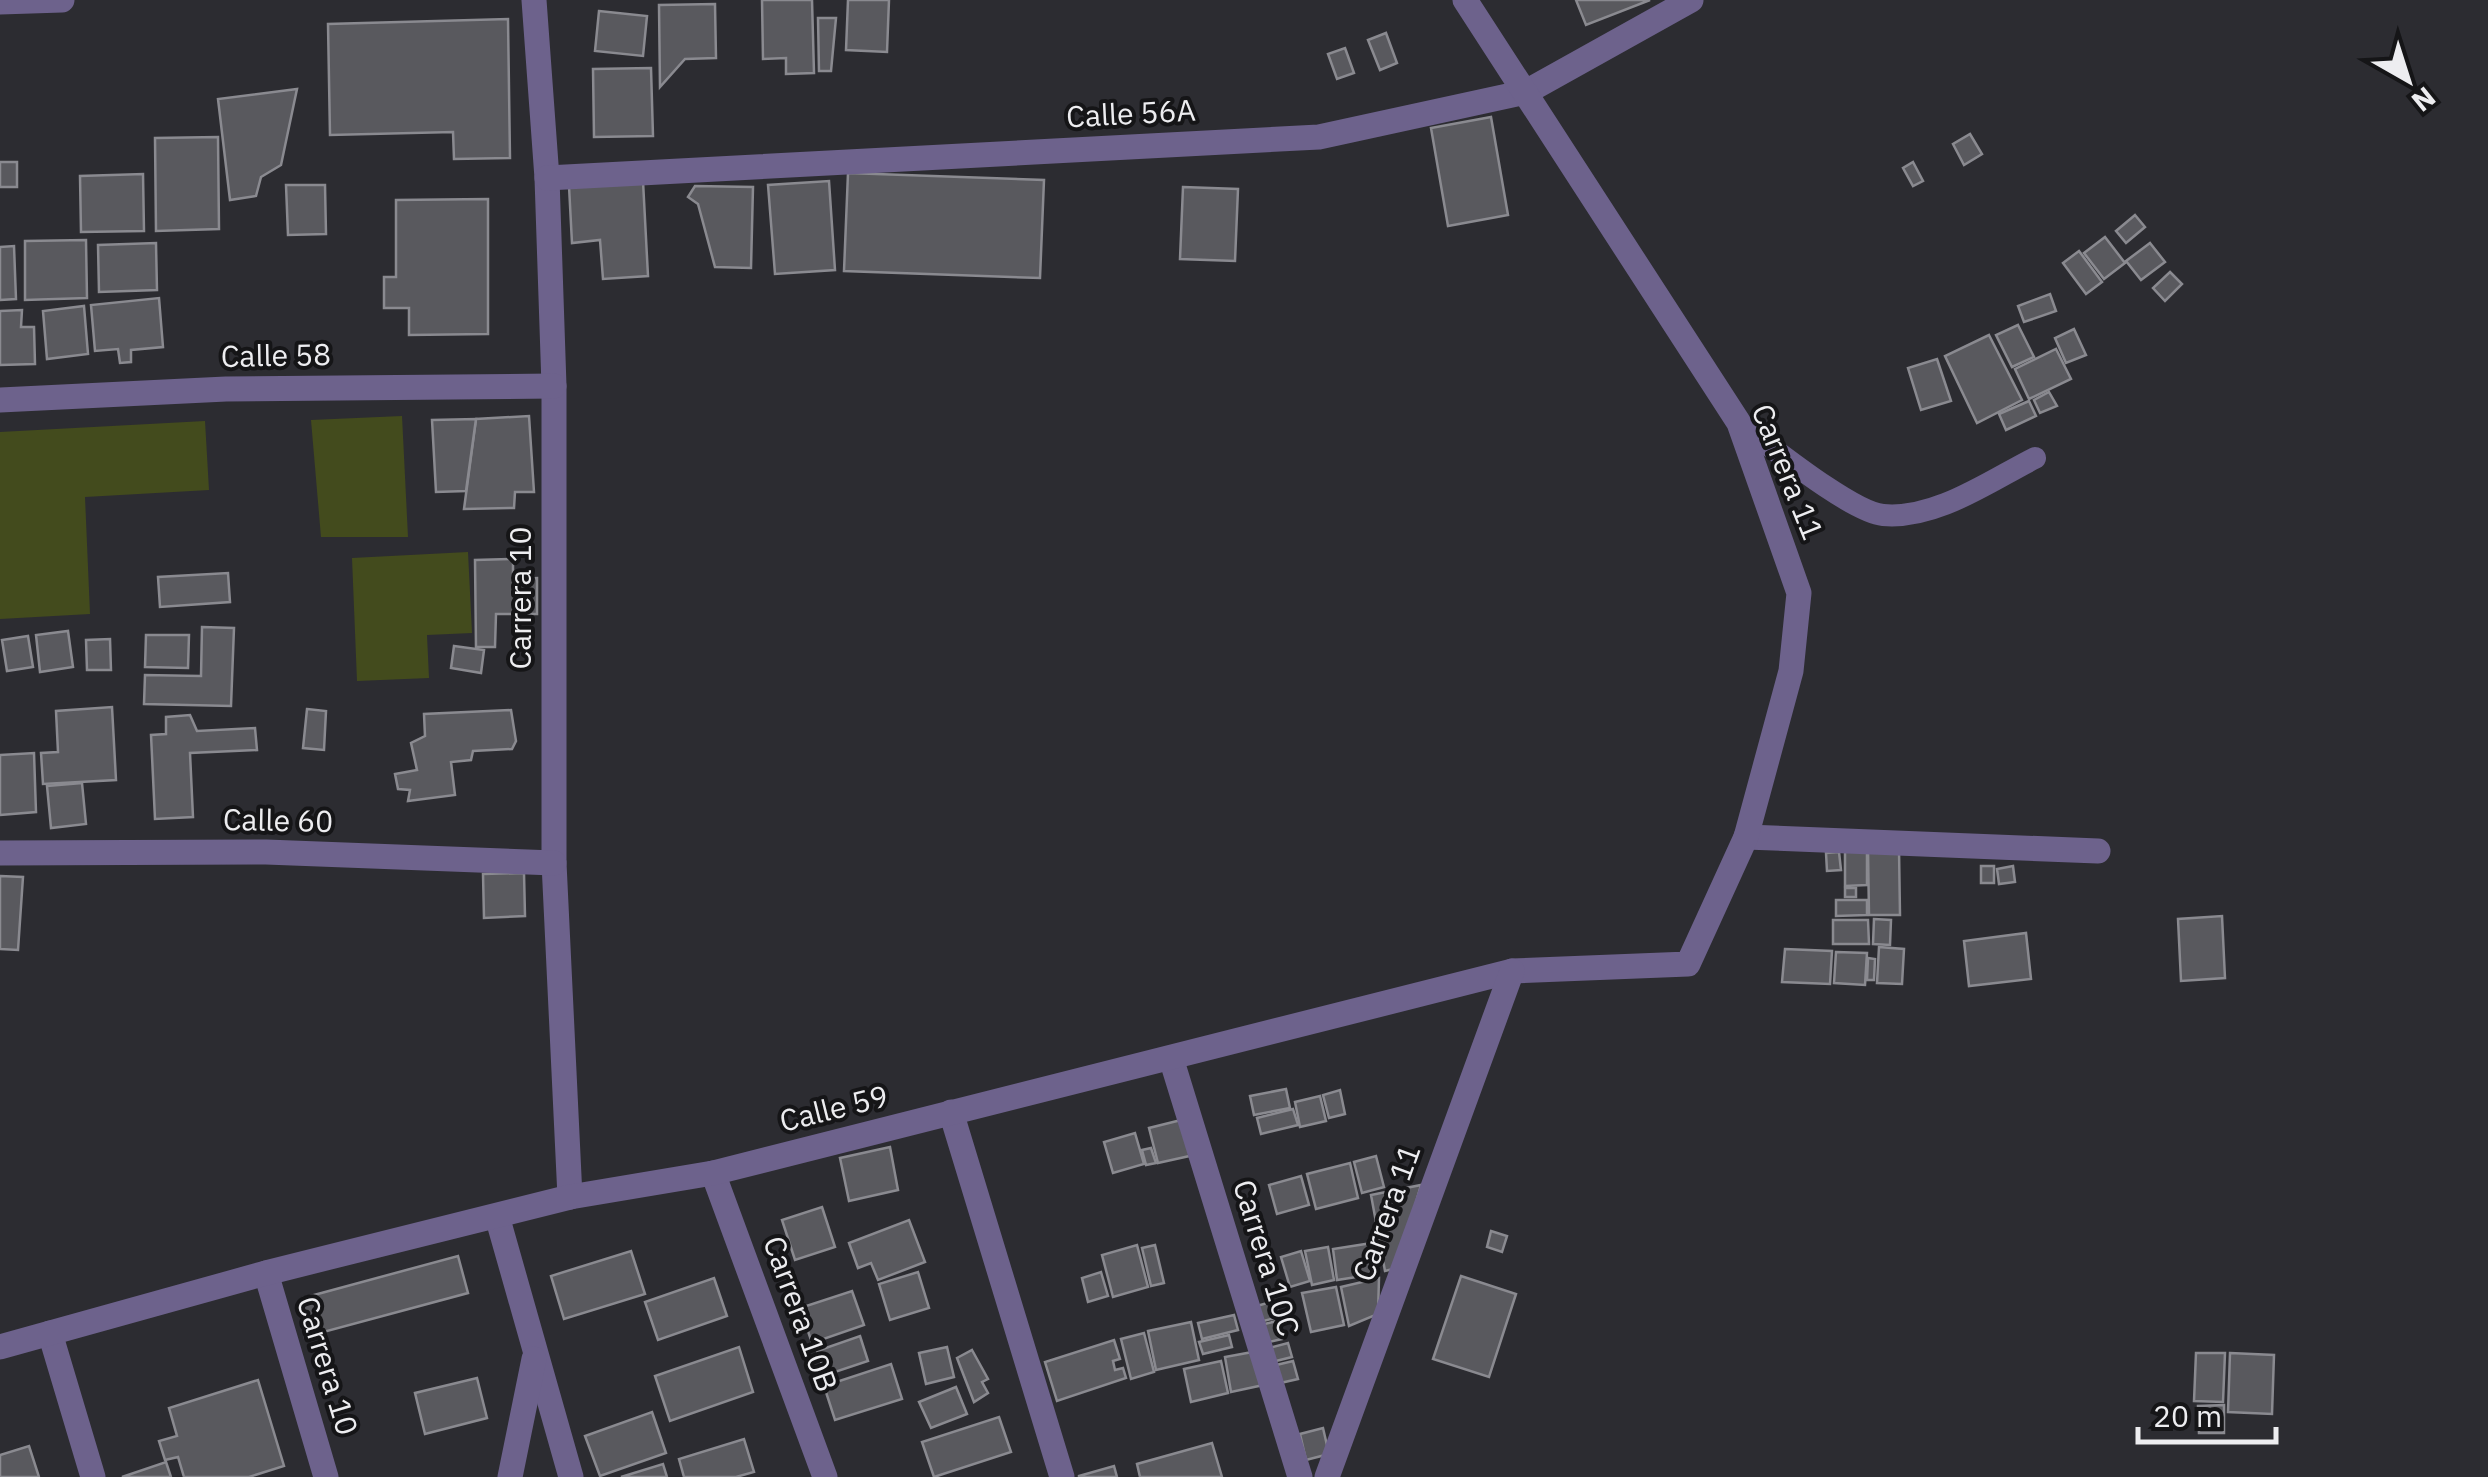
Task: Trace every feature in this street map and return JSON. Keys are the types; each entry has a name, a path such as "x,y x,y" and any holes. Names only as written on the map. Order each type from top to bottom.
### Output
{"street":[{"path":"0,2 62,0"},
{"name":"Carrera 10","path":"534,0 547,178 554,386 554,863 570,1197"},
{"name":"Carrera 11","path":"1465,0 1669,321 1739,423 1799,593 1791,672 1746,836 1688,964"},
{"name":"Calle 56A","path":"547,178 1319,137 1526,92 1691,0"},
{"name":"Calle 58","path":"0,400 226,389 554,386"},
{"path":"1746,836 2098,851"},
{"name":"Calle 60","path":"0,854 266,852 554,863"},
{"name":"Calle 59","path":"0,1347 266,1273 570,1197 713,1173 1512,971 1688,964"},
{"name":"Carrera 11","path":"1327,1477 1336,1461 1412,1234 1512,971"},
{"name":"Carrera 10C","path":"1171,1058 1300,1477"},
{"path":"951,1112 1062,1477"},
{"name":"Carrera 10B","path":"713,1173 825,1477"},
{"path":"497,1216 571,1477"},
{"name":"Carrera 10","path":"266,1273 326,1477"},
{"path":"50,1333 93,1477"},
{"path":"510,1477 536,1354"}],"lane":[{"path":"1739,423 1831,488 1882,515 1935,508 2036,458"}],"green space":[{"path":"402,416 408,537 321,537 311,420"},
{"path":"205,421 209,490 85,497 90,614 0,619 0,432"},
{"path":"468,552 472,633 427,635 429,678 357,681 352,558"}],"building":[{"path":"762,0 812,0 814,73 786,74 786,58 763,59"},
{"path":"848,0 889,0 887,52 846,50"},
{"path":"1576,0 1650,0 1586,25"},
{"path":"715,4 716,58 685,59 660,87 659,5"},
{"path":"599,11 647,16 643,56 595,51"},
{"path":"818,18 836,18 831,71 819,71"},
{"path":"508,19 510,158 454,159 453,132 330,135 328,24"},
{"path":"1386,33 1397,63 1380,70 1368,40"},
{"path":"1345,48 1354,73 1337,79 1328,54"},
{"path":"651,68 653,136 594,137 593,69"},
{"path":"297,89 281,165 261,177 256,196 230,200 218,99"},
{"path":"1491,117 1508,215 1448,226 1431,128"},
{"path":"1970,134 1982,154 1964,165 1953,144"},
{"path":"218,137 219,229 156,231 155,138"},
{"path":"0,162 17,162 17,187 0,187"},
{"path":"1913,162 1923,181 1913,186 1903,168"},
{"path":"848,173 1044,180 1040,278 844,271"},
{"path":"143,174 144,231 81,232 80,176"},
{"path":"643,181 648,276 603,279 600,240 572,243 569,186"},
{"path":"829,181 835,270 775,274 768,185"},
{"path":"286,185 325,185 326,234 288,235"},
{"path":"695,186 753,187 751,268 715,267 698,204 688,197"},
{"path":"1183,187 1238,189 1235,261 1180,259"},
{"path":"488,199 488,334 409,335 409,308 384,308 384,277 396,277 396,200"},
{"path":"2135,215 2145,227 2126,243 2116,231"},
{"path":"2105,237 2125,263 2104,279 2084,253"},
{"path":"86,240 87,298 25,300 25,241"},
{"path":"156,243 157,290 99,292 98,245"},
{"path":"2150,243 2165,262 2141,280 2126,261"},
{"path":"14,246 16,299 0,300 0,247"},
{"path":"2079,251 2102,282 2086,294 2063,263"},
{"path":"2170,272 2182,284 2165,301 2153,288"},
{"path":"2050,294 2056,311 2024,322 2018,306"},
{"path":"159,298 163,347 131,350 131,362 120,363 118,349 95,351 91,305"},
{"path":"84,306 88,354 47,359 43,311"},
{"path":"22,310 21,327 34,327 35,364 0,365 0,311"},
{"path":"2018,325 2034,357 2012,367 1996,335"},
{"path":"2074,329 2086,355 2066,363 2055,338"},
{"path":"1989,335 2022,400 1977,423 1945,356"},
{"path":"2056,349 2071,379 2029,399 2015,369"},
{"path":"1937,359 1951,401 1921,410 1908,368"},
{"path":"2049,392 2057,406 2040,413 2034,400"},
{"path":"2029,401 2036,416 2006,430 1999,414"},
{"path":"529,416 534,492 515,492 514,508 464,509 476,419"},
{"path":"476,419 466,491 436,492 432,420"},
{"path":"513,559 513,579 537,578 537,614 496,614 495,647 476,647 475,560"},
{"path":"228,573 230,602 160,607 158,577"},
{"path":"202,627 234,628 231,706 144,704 145,675 201,676"},
{"path":"68,631 73,667 40,672 36,635"},
{"path":"146,635 189,635 188,668 145,667"},
{"path":"28,636 33,667 7,671 2,640"},
{"path":"110,639 111,670 87,670 86,640"},
{"path":"454,646 484,650 481,673 451,668"},
{"path":"112,707 116,780 43,784 41,753 58,752 56,711"},
{"path":"307,709 326,711 324,750 303,748"},
{"path":"511,710 516,741 512,749 473,751 471,760 451,762 455,795 408,801 410,790 398,789 395,774 417,770 411,743 425,736 424,714"},
{"path":"190,715 197,731 255,728 257,750 190,753 193,817 155,819 151,735 166,734 166,717"},
{"path":"34,753 36,812 0,815 0,755"},
{"path":"82,783 86,824 51,828 47,786"},
{"path":"1867,849 1867,885 1845,886 1845,850"},
{"path":"1899,849 1900,915 1869,915 1868,850"},
{"path":"1839,852 1841,870 1827,871 1826,853"},
{"path":"1981,866 1994,866 1994,883 1981,883"},
{"path":"2013,866 2015,882 1999,884 1997,869"},
{"path":"524,873 525,916 484,918 483,874"},
{"path":"0,876 23,877 18,950 0,949"},
{"path":"1845,888 1856,888 1856,897 1845,897"},
{"path":"1836,900 1867,900 1867,915 1836,916"},
{"path":"2222,916 2225,978 2181,981 2178,919"},
{"path":"1874,919 1891,920 1890,945 1873,944"},
{"path":"1833,920 1868,920 1869,944 1833,944"},
{"path":"2026,933 2031,979 1969,986 1964,941"},
{"path":"1879,947 1904,949 1902,984 1877,983"},
{"path":"1785,949 1832,951 1830,984 1782,982"},
{"path":"1836,952 1867,953 1865,985 1834,983"},
{"path":"1868,958 1875,959 1874,980 1867,980"},
{"path":"1286,1089 1290,1108 1254,1115 1250,1096"},
{"path":"1340,1090 1345,1114 1329,1118 1323,1095"},
{"path":"1320,1096 1326,1121 1300,1127 1295,1102"},
{"path":"1293,1109 1298,1125 1261,1134 1257,1118"},
{"path":"1185,1119 1194,1155 1158,1163 1149,1128"},
{"path":"1135,1133 1144,1164 1113,1173 1104,1142"},
{"path":"890,1147 898,1190 849,1201 840,1158"},
{"path":"1151,1148 1156,1163 1146,1165 1142,1150"},
{"path":"1376,1156 1384,1187 1362,1193 1354,1162"},
{"path":"1350,1163 1358,1198 1316,1209 1307,1174"},
{"path":"1301,1176 1309,1205 1277,1214 1269,1185"},
{"path":"1421,1185 1397,1268 1385,1271 1371,1195"},
{"path":"822,1207 835,1247 795,1260 782,1220"},
{"path":"909,1220 925,1262 878,1280 871,1263 858,1268 849,1243"},
{"path":"1491,1231 1507,1236 1502,1252 1487,1247"},
{"path":"1372,1243 1376,1274 1337,1280 1333,1249"},
{"path":"1137,1245 1148,1287 1113,1297 1102,1255"},
{"path":"1155,1245 1164,1283 1151,1286 1142,1248"},
{"path":"1328,1247 1334,1280 1312,1285 1305,1251"},
{"path":"631,1251 645,1294 564,1319 551,1276"},
{"path":"1301,1251 1310,1281 1290,1287 1281,1257"},
{"path":"458,1256 468,1293 305,1337 303,1298"},
{"path":"918,1272 929,1308 890,1320 879,1284"},
{"path":"1101,1272 1108,1296 1088,1302 1082,1278"},
{"path":"1461,1276 1516,1294 1489,1377 1433,1359"},
{"path":"714,1278 727,1316 658,1340 645,1302"},
{"path":"1379,1278 1378,1314 1349,1326 1341,1287"},
{"path":"1336,1287 1344,1325 1311,1332 1302,1293"},
{"path":"852,1291 864,1325 812,1343 800,1308"},
{"path":"1275,1301 1279,1317 1256,1323 1253,1307"},
{"path":"1234,1315 1238,1330 1202,1339 1198,1323"},
{"path":"1277,1321 1282,1339 1265,1343 1260,1325"},
{"path":"1191,1322 1199,1360 1156,1370 1148,1331"},
{"path":"1144,1333 1154,1372 1131,1379 1121,1339"},
{"path":"1229,1335 1232,1347 1203,1354 1199,1342"},
{"path":"860,1336 868,1361 826,1375 817,1351"},
{"path":"1114,1340 1120,1359 1113,1361 1115,1370 1123,1368 1126,1378 1057,1401 1045,1362"},
{"path":"1288,1343 1292,1357 1272,1362 1269,1348"},
{"path":"739,1347 753,1392 670,1421 655,1376"},
{"path":"947,1347 954,1377 926,1384 919,1353"},
{"path":"972,1350 988,1379 982,1382 988,1393 974,1402 957,1358"},
{"path":"1258,1351 1268,1384 1231,1392 1225,1357"},
{"path":"2196,1353 2225,1353 2223,1402 2194,1401"},
{"path":"2230,1353 2274,1355 2272,1414 2228,1412"},
{"path":"1221,1361 1228,1393 1191,1402 1184,1369"},
{"path":"1293,1361 1298,1379 1276,1384 1272,1366"},
{"path":"891,1364 902,1399 835,1420 824,1386"},
{"path":"477,1378 487,1418 425,1434 415,1393"},
{"path":"258,1380 284,1466 249,1477 184,1477 178,1457 165,1460 159,1441 177,1436 169,1408"},
{"path":"956,1387 967,1414 931,1428 919,1402"},
{"path":"2224,1405 2224,1433 2199,1433 2198,1406"},
{"path":"652,1412 666,1453 600,1476 585,1436"},
{"path":"999,1417 1011,1452 934,1477 922,1442"},
{"path":"1323,1428 1329,1454 1306,1460 1300,1434"},
{"path":"744,1439 754,1472 736,1477 684,1477 679,1459"},
{"path":"1212,1443 1222,1477 1140,1477 1137,1464"},
{"path":"29,1446 39,1477 0,1477 0,1455"},
{"path":"166,1462 171,1477 122,1477"},
{"path":"663,1464 667,1477 621,1477"},
{"path":"1114,1466 1117,1477 1079,1477 1079,1476"}]}
